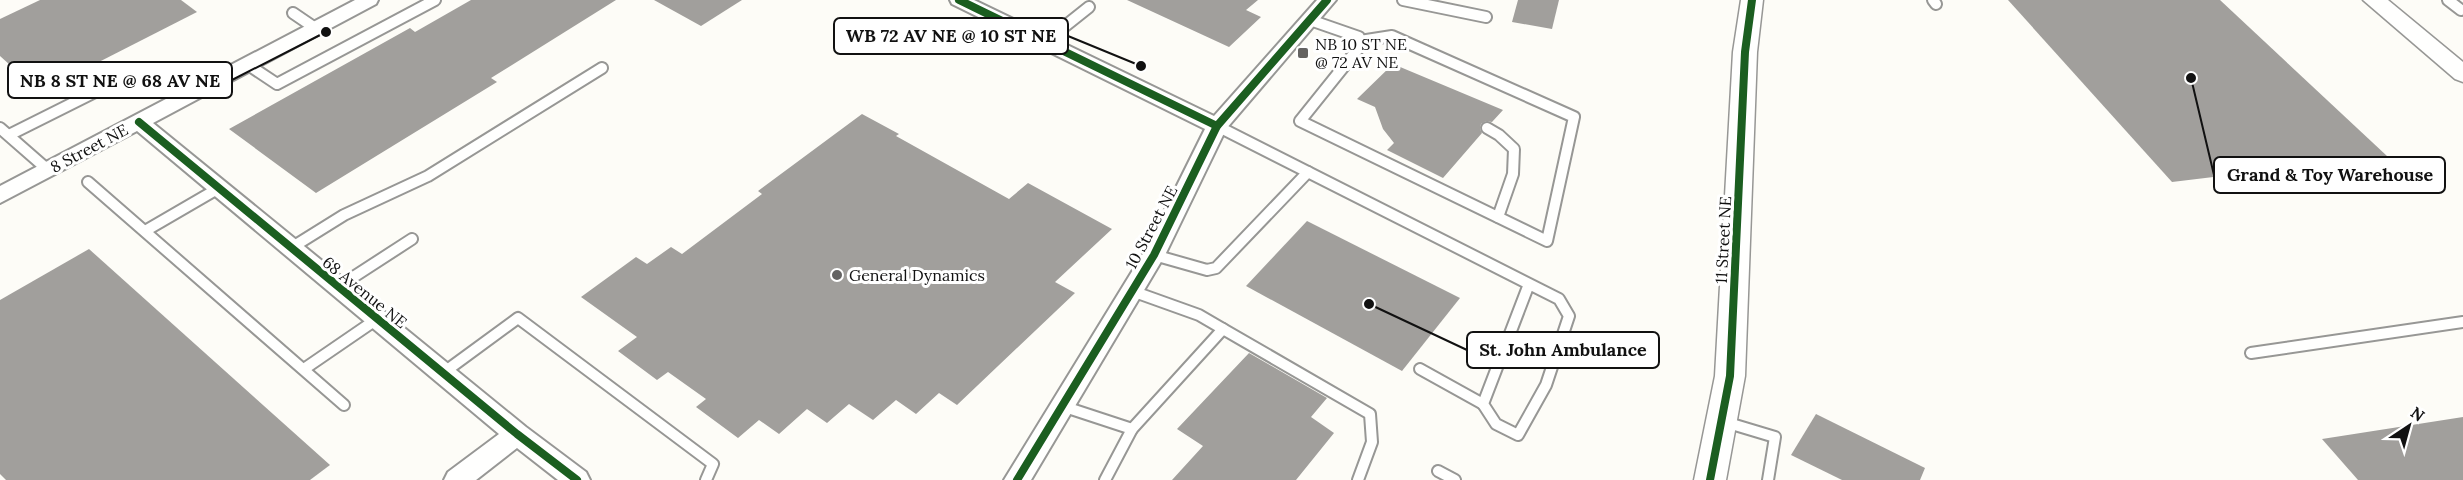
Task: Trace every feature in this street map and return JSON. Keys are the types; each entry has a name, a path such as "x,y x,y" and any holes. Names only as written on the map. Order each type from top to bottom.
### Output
{"street":[{"path":"959,0 1217,126"},
{"name":"10 Street NE","path":"1017,480 1154,255 1217,126 1328,0"},
{"name":"11 Street NE","path":"1738,0 1745,52"},
{"name":"11 Street NE","path":"1710,480 1731,376 1745,52 1752,0"},
{"path":"2374,0 2463,74"},
{"name":"8 Street NE","path":"0,195 363,1"},
{"name":"68 Avenue NE","path":"139,122 517,434 577,480"},
{"path":"457,480 517,434"}],"lane":[{"path":"415,0 424,6"},
{"path":"247,64 277,84 435,0"},
{"path":"1403,0 1486,17"},
{"path":"2448,0 2462,10"},
{"path":"1045,42 1089,7"},
{"path":"293,13 315,28"},
{"path":"1310,20 1359,37 1360,41 1361,45 1300,121 1547,241 1574,117 1392,36 1360,41"},
{"path":"291,248 344,215 428,176 602,68"},
{"path":"9,135 95,92"},
{"path":"1217,126 1559,300 1569,316 1546,385 1518,435 1505,431 1487,416 1482,404 1420,369"},
{"path":"0,128 48,170"},
{"path":"1487,128 1499,135 1514,149 1513,174 1498,217"},
{"path":"1154,255 1207,270 1216,268 1308,172"},
{"path":"88,182 344,405"},
{"path":"145,231 219,188"},
{"path":"338,287 412,239"},
{"path":"1482,404 1529,284"},
{"path":"1132,291 1200,315 1370,414 1372,442 1358,480"},
{"path":"443,373 518,318 713,464 710,477 706,480"},
{"path":"304,369 377,319"},
{"path":"2251,353 2463,322"},
{"path":"1105,480 1132,429 1222,328"},
{"path":"1062,406 1132,429"},
{"path":"1722,421 1775,437 1768,480"},
{"path":"1438,471 1455,480"}],"building":[{"path":"40,0 181,0 197,12 40,92 0,56 0,19"},
{"path":"471,0 616,0 491,78 497,82 316,193 229,129 410,28 415,32"},
{"path":"654,0 742,0 701,26"},
{"path":"1127,0 1258,0 1246,10 1261,17 1229,47"},
{"path":"1518,0 1559,0 1552,29 1512,22"},
{"path":"2008,0 2220,0 2387,156 2172,182"},
{"path":"1393,64 1503,110 1492,122 1486,121 1481,124 1482,133 1443,178 1387,150 1394,143 1383,129 1375,107 1357,99"},
{"name":"General Dynamics","path":"862,114 899,134 896,136 1009,199 1028,183 1112,229 1055,282 1075,293 957,405 939,393 916,414 896,400 873,420 849,404 827,423 807,409 779,434 759,420 738,438 696,407 706,399 668,372 657,380 618,351 637,337 581,297 636,257 647,264 671,247 682,254 762,194 758,191"},
{"path":"1307,221 1460,298 1402,371 1246,286"},
{"path":"89,249 330,465 310,480 6,480 0,474 0,300"},
{"path":"1249,353 1327,398 1311,417 1334,433 1296,480 1172,480 1203,446 1177,429"},
{"path":"1816,414 1925,468 1920,480 1842,480 1791,455"},
{"path":"2463,417 2463,480 2358,480 2322,439"}],"cycle path":[{"path":"959,0 1217,126"},
{"path":"1017,480 1154,255 1217,126 1327,0"},
{"path":"1710,480 1730,376 1745,52 1752,0"},
{"path":"139,122 517,434 577,480"}],"place":[{"name":"NB 8 ST NE @ 68 AV NE","path":"326,32"},
{"name":"NB 10 ST NE @ 72 AV NE","path":"1303,53"},
{"name":"WB 72 AV NE @ 10 ST NE","path":"1141,66"},
{"name":"Grand & Toy Warehouse","path":"2191,78"},
{"name":"General Dynamics","path":"837,275"},
{"name":"St. John Ambulance","path":"1369,304"}]}
